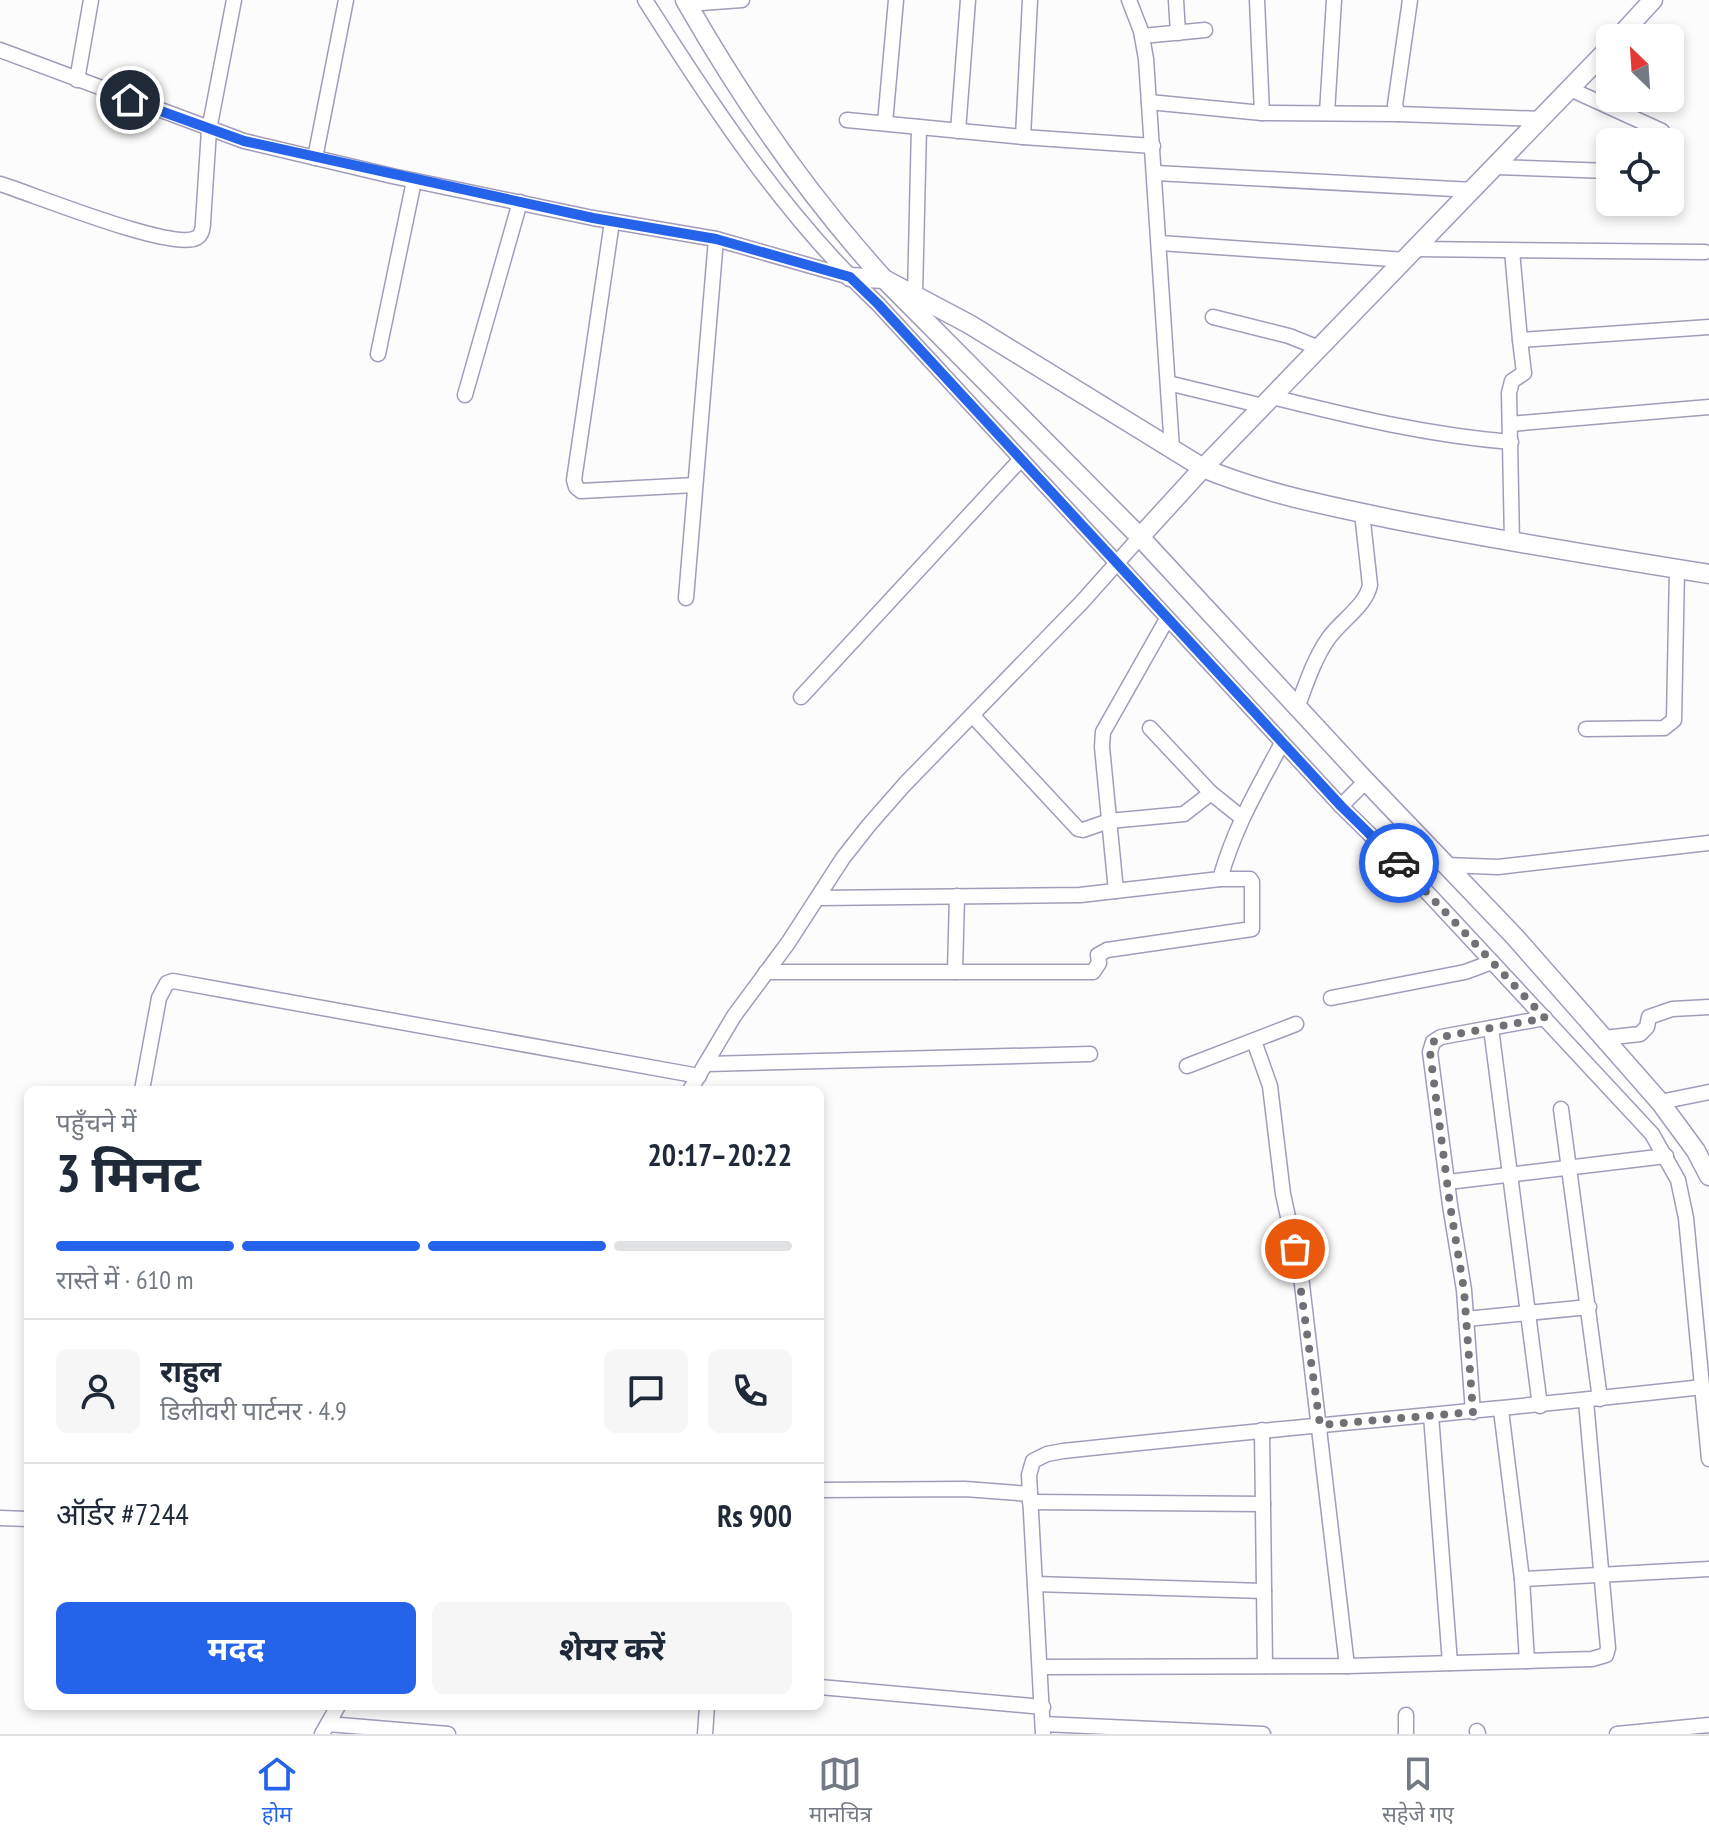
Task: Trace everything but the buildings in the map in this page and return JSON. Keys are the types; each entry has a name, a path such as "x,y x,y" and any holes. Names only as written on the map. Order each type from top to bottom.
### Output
{"street":[{"path":"77,80 91,0"},
{"path":"0,184 135,231 170,240 197,238 202,232 209,130 234,0"},
{"path":"315,158 346,0"},
{"path":"645,0 704,95 784,202 868,278 1128,550 1167,619 1282,743 1446,865 1515,937 1660,1102 1696,1151 1709,1176"},
{"path":"742,0 686,2 735,86 775,145 844,235 868,278 878,304 1021,459 1128,550 1297,708 1352,794 1492,962 1652,1134 1678,1180 1686,1218 1705,1342 1702,1387 1709,1459"},
{"path":"885,123 896,0"},
{"path":"958,131 968,0"},
{"path":"1023,137 1030,0"},
{"path":"1129,0 1142,36 1146,59 1172,449"},
{"path":"1176,0 1178,33"},
{"path":"1257,0 1262,113"},
{"path":"1327,113 1334,0"},
{"path":"1398,114 1395,105 1410,0"},
{"path":"1631,24 1653,0"},
{"path":"1142,36 1205,30"},
{"path":"0,50 209,130 315,158 612,222 716,239 868,278 915,295 969,324 1203,468 1237,482 1362,513 1512,542 1709,574"},
{"path":"692,1086 734,1016 843,858 905,784 973,716 1203,468 1596,62"},
{"path":"1570,89 1655,128"},
{"path":"1149,102 1262,113 1542,119"},
{"path":"847,120 1153,146"},
{"path":"915,295 919,127"},
{"path":"1496,167 1596,171"},
{"path":"1156,173 1473,190"},
{"path":"378,354 414,181"},
{"path":"465,395 520,202"},
{"path":"612,222 574,480 576,487 581,491 695,485"},
{"path":"686,598 716,239"},
{"path":"1160,243 1410,254 1705,252"},
{"path":"1512,251 1524,373 1510,385 1512,542"},
{"path":"1213,317 1289,336 1319,348"},
{"path":"1520,340 1709,327"},
{"path":"1168,383 1394,427 1511,442"},
{"path":"1510,424 1709,407"},
{"path":"801,697 1021,459"},
{"path":"1297,708 1326,641 1340,622 1368,595 1370,585 1362,513"},
{"path":"1586,729 1664,728 1674,720 1677,705 1677,569"},
{"path":"1116,891 1103,732 1167,619"},
{"path":"973,716 1078,829 1088,829 1109,821 1184,814 1211,793"},
{"path":"1150,728 1211,793 1241,817"},
{"path":"1220,879 1241,817 1282,743"},
{"path":"1446,865 1498,867 1709,843"},
{"path":"766,972 1093,972 1099,963 1098,955 1107,950 1248,932 1254,924 1252,882 1245,878 1080,895 818,898"},
{"path":"955,972 957,896"},
{"path":"1331,998 1465,972 1492,962"},
{"path":"143,1086 159,998 167,983 173,981 702,1070 1090,1054"},
{"path":"1604,1038 1640,1034 1647,1027 1649,1017 1660,1012 1709,1007"},
{"path":"1473,1412 1466,1319 1430,1052 1433,1042 1441,1037 1545,1018"},
{"path":"1187,1066 1296,1024"},
{"path":"1491,1028 1540,1406"},
{"path":"1254,1041 1270,1086 1283,1194 1301,1276 1347,1666"},
{"path":"1660,1102 1709,1092"},
{"path":"1040,1667 1347,1666 1592,1659 1606,1655 1589,1307 1561,1109"},
{"path":"1448,1182 1569,1165 1666,1156"},
{"path":"1466,1319 1589,1307"},
{"path":"1263,1734 1043,1729 1029,1475 1033,1461 1047,1454 1262,1430 1501,1410 1702,1387"},
{"path":"1501,1410 1522,1579 1527,1661"},
{"path":"1431,1415 1450,1663"},
{"path":"1262,1430 1265,1666"},
{"path":"824,1490 965,1489 1030,1498 1263,1504"},
{"path":"0,1518 24,1519"},
{"path":"1522,1579 1709,1569"},
{"path":"1035,1584 1264,1591"},
{"path":"824,1687 1043,1707"},
{"path":"336,1710 325,1729 448,1734"},
{"path":"705,1734 707,1710"},
{"path":"1406,1715 1406,1734"},
{"path":"1617,1734 1709,1725"}],"way so far":[{"path":"1295,1249 1320,1425 1473,1412 1464,1290 1430,1052 1433,1042 1441,1037 1545,1018 1399,863"}],"route":[{"path":"130,100 244,141 593,218 716,239 850,277 1341,806 1399,863"}]}
